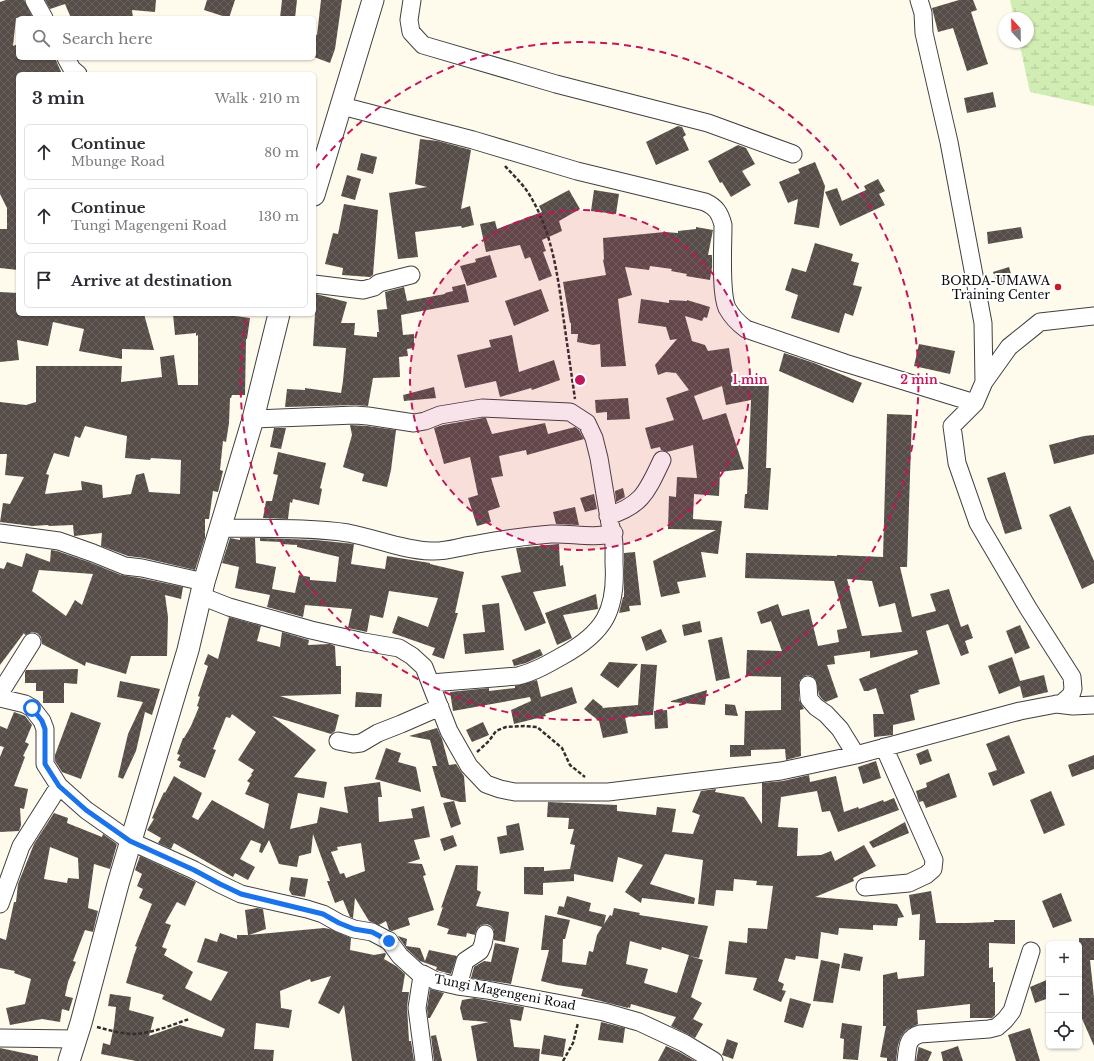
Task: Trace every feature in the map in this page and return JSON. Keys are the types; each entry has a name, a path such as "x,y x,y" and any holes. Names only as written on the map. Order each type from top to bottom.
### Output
{"street":[{"path":"34,0 43,16"},
{"path":"316,183 321,152 342,106 373,0"},
{"path":"412,0 409,20 411,32 423,45 556,84 708,123 793,154"},
{"path":"919,0 923,13 924,33 949,142 980,303 983,323 984,382"},
{"path":"67,60 72,69 76,72"},
{"path":"342,106 473,140 577,171 712,205 718,210 722,217 723,224 723,294 727,308 735,320 746,329 845,363 975,403"},
{"path":"316,284 363,290 374,287 379,283 411,275"},
{"path":"69,1061 130,841 188,650 220,528 253,419 279,316"},
{"path":"0,533 59,542 93,553 125,566 142,568 203,589 229,607 312,630 364,642 399,648 412,656 424,667 449,731 469,766 486,784 500,789 515,792 599,792 782,771 856,755 1020,711 1062,703 1071,695 1073,689 1072,677 1028,608 978,523 957,463 952,426 975,403 984,382 1009,348 1040,322 1094,316"},
{"path":"253,419 355,415 414,423 425,421 440,415 482,408 570,412 587,423 594,438 599,458 608,516 614,534 615,571 612,601 608,614 590,639 576,649 530,673 518,676 431,683"},
{"path":"608,516 624,511 638,502 652,481 662,460"},
{"path":"220,528 320,530 348,533 409,548 429,551 445,551 512,538 552,534 597,536 614,534"},
{"path":"0,693 32,642"},
{"path":"808,685 809,699 840,729 856,755"},
{"name":"Tungi Magengeni Road","path":"0,698 25,704 32,708 40,718 45,729 45,764 59,786 86,810 130,841 194,870 241,894 307,909 323,914 354,929 372,932 389,941 400,956 422,976 423,974 436,981 458,986 604,1012 639,1022 684,1043 714,1061"},
{"path":"1056,704 1073,706 1094,704"},
{"path":"338,741 353,744 361,743 378,733 440,707"},
{"path":"864,887 909,883 926,875 933,869 934,860 884,747"},
{"path":"0,904 21,846 59,786"},
{"path":"458,986 465,961 480,951 485,934"},
{"path":"906,1061 910,1040 914,1036 920,1034 989,1029 997,1027 1005,1020 1012,1011 1031,951"},
{"path":"422,976 417,1008 424,1061"},
{"path":"0,1038 78,1031"}],"path":[{"path":"504,165 524,186 532,199 543,222 551,248 557,274 578,416"},
{"path":"464,758 479,751 496,731 512,727 537,727 550,736 562,748 570,765 583,774 599,792"},
{"path":"563,1061 573,1043 582,1008"},
{"path":"78,1031 112,1031 134,1034 152,1031 189,1019"}],"green space":[{"path":"1010,0 1094,0 1094,106 1030,92 1020,48 1034,48 1034,12 1013,12"}],"building":[{"path":"6,0 24,0 32,16 16,16 13,46 16,45 16,60 56,60 61,72 16,72 16,270 0,268 0,229 7,229 7,208 0,194 0,2"},
{"path":"45,0 156,0 155,12 132,10 133,16 70,16 65,4 50,9"},
{"path":"207,0 235,0 230,16 223,16 204,10"},
{"path":"282,0 297,0 295,16 280,16"},
{"path":"321,0 342,0 335,49 330,63 316,58"},
{"path":"959,0 973,0 977,10 971,12 988,64 967,71 953,28 938,32 932,8"},
{"path":"993,92 996,107 967,113 964,98"},
{"path":"678,126 682,127 686,135 683,137 689,150 656,165 646,142"},
{"path":"420,139 438,141 471,150 461,209 470,206 474,225 462,228 461,226 415,232 418,257 398,259 389,193 427,187 415,184"},
{"path":"738,145 746,148 755,164 742,171 751,185 731,197 722,182 720,183 708,161"},
{"path":"361,153 377,157 373,174 357,170"},
{"path":"815,162 825,186 819,228 794,224 798,199 788,203 779,182 800,173 798,169"},
{"path":"347,175 361,179 355,200 341,196"},
{"path":"878,179 885,191 879,194 885,205 840,226 825,192 837,188 842,201 866,190 864,186"},
{"path":"569,190 580,209 559,221 562,231 542,240 546,251 543,252 552,276 539,281 530,257 525,259 520,245 486,252 480,224 495,221 497,229 542,212 539,206"},
{"path":"594,190 619,194 616,214 591,211"},
{"path":"344,204 378,210 373,275 370,277 342,275 343,268 325,264 333,233 338,234"},
{"path":"696,227 713,230 708,255 712,255 710,280 686,276 687,274 671,271 672,269 650,266 649,270 625,267 632,295 618,299 626,366 601,367 600,344 593,345 577,342 578,334 571,334 571,323 563,282 606,275 603,260 603,238 665,232 678,233 678,231 696,229"},
{"path":"1021,227 1023,238 988,244 987,232"},
{"path":"815,243 853,254 851,261 859,263 853,285 862,287 853,316 845,313 839,333 791,318 798,295 785,290 792,268 806,272"},
{"path":"490,255 497,277 467,286 460,266 476,262 475,259"},
{"path":"1009,267 1013,281 998,286 993,272"},
{"path":"465,284 469,302 401,315 403,335 414,334 414,348 407,349 408,356 399,357 400,377 373,378 368,406 285,407 287,389 305,390 305,388 341,393 346,348 313,346 316,316 316,294 347,302 341,323 355,323 354,335 377,337 377,332 379,332 377,310 387,309 385,292 404,287 407,301 445,294 453,291 452,287"},
{"path":"541,289 549,311 514,326 505,301"},
{"path":"0,292 16,293 16,316 145,316 154,350 122,349 122,359 79,351 84,329 53,322 48,346 17,340 19,360 0,362"},
{"path":"641,299 669,303 669,300 687,300 710,307 707,318 704,317 702,321 685,316 692,341 705,345 708,351 729,348 734,380 769,382 766,468 771,468 768,510 744,508 745,494 747,494 751,400 726,405 722,386 694,396 703,420 726,413 744,469 720,472 719,496 694,494 693,519 722,521 718,554 701,552 706,577 677,582 680,593 661,597 653,561 716,530 668,529 669,496 676,497 677,477 697,478 693,445 667,452 661,450 660,447 651,449 645,428 674,420 666,398 689,390 676,373 666,372 658,375 655,365 677,339 670,340 666,327 638,323"},
{"path":"173,316 236,316 250,318 246,339 245,395 232,395 230,398 229,423 226,442 223,441 220,470 223,471 218,492 213,491 209,519 205,519 205,538 195,570 144,558 128,556 101,546 102,533 74,536 73,525 32,526 0,522 3,503 10,504 24,477 5,475 7,454 0,454 0,402 26,405 36,402 36,366 122,366 121,382 162,377 160,357 174,355 178,385 198,385 198,335 196,336 196,333 175,335","holes":["85,426 127,436 125,458 181,460 180,494 149,492 144,473 136,475 131,494 103,498 102,485 81,481 82,490 45,494 49,475 46,474 54,453 69,457 75,436 80,438"]},
{"path":"512,335 519,372 554,360 560,380 532,390 531,388 500,397 496,381 465,388 457,355 491,347 489,340"},
{"path":"919,344 955,351 950,374 914,366"},
{"path":"784,353 814,363 862,383 853,403 779,371"},
{"path":"434,387 436,398 404,401 403,395"},
{"path":"628,398 630,419 607,420 607,412 596,413 595,400"},
{"path":"887,414 912,415 907,567 900,567 912,617 936,611 930,594 949,589 961,627 968,624 973,638 965,641 969,653 961,656 948,624 926,631 940,684 918,690 919,692 910,695 915,720 893,725 893,735 874,737 873,714 884,714 876,688 864,691 859,679 918,654 917,650 870,658 870,651 834,656 835,664 827,665 838,697 826,702 823,700 819,695 816,680 812,676 807,675 799,681 799,700 804,709 800,710 801,756 786,760 785,749 751,750 751,756 730,757 730,745 744,745 745,711 781,710 781,677 746,676 747,650 782,651 771,621 761,624 757,612 778,604 782,616 809,609 818,646 839,642 837,630 847,628 834,581 745,578 746,553 883,557","holes":["847,579 872,581 879,607 895,603 902,632 862,636"]},
{"path":"486,418 492,434 545,423 548,434 575,427 579,430 584,439 527,455 526,450 499,456 503,476 491,478 500,507 488,511 491,522 477,526 468,498 478,495 470,457 444,464 434,428"},
{"path":"350,425 396,430 391,470 387,487 362,481 364,474 343,467 352,435"},
{"path":"274,428 286,428 281,449 270,447"},
{"path":"1094,435 1094,454 1054,464 1049,445"},
{"path":"278,452 326,463 320,488 322,489 319,505 293,499 292,503 290,502 288,519 263,518 266,501 272,501 278,475 273,474"},
{"path":"1005,472 1022,529 1005,534 987,478"},
{"path":"623,488 625,497 616,502 615,491"},
{"path":"594,494 597,509 585,512 580,498"},
{"path":"1070,506 1094,561 1094,583 1082,589 1049,515"},
{"path":"575,507 579,525 556,524 553,512"},
{"path":"230,538 240,540 240,538 255,538 256,563 276,567 272,589 295,593 299,575 310,577 310,580 336,582 339,557 297,547 297,545 281,544 282,542 260,541 260,538 316,540 354,544 351,564 385,569 387,556 430,563 464,572 455,613 458,613 444,659 432,655 435,648 392,633 398,616 428,627 438,598 389,591 383,618 370,615 367,632 348,628 352,609 305,605 303,617 267,607 270,595 235,588 239,567 222,563"},
{"path":"559,544 560,566 563,565 566,586 533,592 546,623 525,631 501,576 521,572 516,548"},
{"path":"51,550 57,551 121,575 183,587 181,599 165,595 168,617 167,656 131,656 126,674 86,662 85,666 42,644 41,637 37,633 32,632 25,635 24,633 0,665 0,568 4,569 7,562 22,567 26,553 50,562","holes":["39,570 93,574 82,605 75,600 66,616 32,591"]},
{"path":"635,552 641,605 629,606 630,611 619,613 624,597 624,553"},
{"path":"596,594 598,609 563,615 572,638 557,645 545,613"},
{"path":"499,603 504,650 465,654 463,634 485,632 482,605"},
{"path":"229,617 261,626 257,641 280,647 282,632 309,640 308,645 330,644 335,646 336,666 341,666 341,694 280,696 339,715 335,731 331,734 272,716 316,750 294,777 327,782 324,798 298,793 290,829 317,823 320,807 348,813 344,787 380,782 382,797 378,797 379,822 413,818 411,809 424,806 430,837 414,840 420,859 407,863 422,864 426,875 423,876 434,910 408,918 410,925 392,931 389,930 386,921 379,925 369,921 355,898 353,918 350,917 343,900 335,903 327,881 330,881 313,834 311,853 299,856 297,867 279,864 269,840 262,853 259,852 261,844 251,840 240,859 255,867 248,880 235,873 233,877 174,843 171,849 158,843 161,838 147,830 154,819 152,818 164,792 165,793 174,776 202,793 192,817 198,820 212,800 264,829 269,804 245,794 250,783 247,781 254,770 238,760 256,732 232,714 230,718 226,717 213,749 216,750 205,778 179,767 181,762 177,760 180,755 177,754 183,738 191,726 199,707 197,706 200,697 198,696 208,666 204,664 208,654 218,659","holes":["361,843 365,871 346,878 344,873 340,874 331,852 338,850 337,847"]},
{"path":"700,621 702,632 684,636 682,625"},
{"path":"1020,625 1030,648 1015,654 1006,631"},
{"path":"661,629 667,642 646,651 641,637"},
{"path":"722,637 730,678 716,681 708,640"},
{"path":"540,649 543,655 526,663 514,666 512,660"},
{"path":"1012,657 1020,681 1044,675 1048,692 1023,698 1020,686 999,694 988,666"},
{"path":"609,662 638,664 618,688 600,675"},
{"path":"641,664 657,665 653,715 625,717 628,733 603,738 599,721 584,709 593,699 603,707 602,708 638,705"},
{"path":"78,669 77,684 64,683 64,703 43,703 43,691 36,691 36,683 25,683 26,670"},
{"path":"537,680 541,697 572,687 577,703 545,714 546,716 514,724 511,710 531,701 530,697 453,711 450,692 489,688 489,691 515,688 515,686"},
{"path":"120,681 160,689 152,715 145,712 136,751 123,779 118,777 128,734 143,702 117,697"},
{"path":"707,690 705,705 671,702 671,701"},
{"path":"356,692 382,694 381,707 355,707"},
{"path":"725,704 735,705 738,716 725,715"},
{"path":"667,710 668,728 655,729 654,711"},
{"path":"14,712 25,716 32,725 25,742 29,744 23,756 25,757 14,786 28,789 24,809 20,808 21,825 19,831 0,832 0,757 4,747 0,746 0,726 7,729"},
{"path":"71,712 101,723 81,779 62,772 55,761 55,755"},
{"path":"483,722 489,735 472,742 466,730"},
{"path":"437,728 442,739 449,765 456,764 464,776 466,802 441,797 432,766 437,766 430,740 409,736"},
{"path":"1009,735 1025,773 993,786 988,773 997,770 986,744"},
{"path":"386,748 401,753 398,762 416,767 421,792 375,779"},
{"path":"928,749 932,761 920,765 916,754"},
{"path":"1094,755 1094,769 1072,777 1068,765"},
{"path":"876,761 881,778 863,784 858,767"},
{"path":"949,773 957,797 926,808 923,801 919,802 916,791 927,787 926,783"},
{"path":"809,775 810,782 836,776 844,812 894,798 899,810 838,832 830,811 822,812 817,791 781,797 778,827 798,828 797,856 821,855 831,851 835,861 864,845 876,866 853,878 854,881 815,897 897,904 904,917 898,918 897,926 873,925 873,930 839,928 838,935 821,932 818,959 796,956 795,960 785,958 778,981 784,984 782,990 786,991 781,1002 753,990 757,978 725,974 729,941 747,943 748,928 767,929 773,886 756,885 757,881 734,879 733,891 716,890 714,906 698,904 703,860 665,854 650,884 695,898 694,904 642,898 641,903 625,892 643,865 618,857 613,882 574,874 574,881 543,883 543,895 524,894 524,867 544,867 544,871 570,869 575,845 570,844 574,829 568,829 569,818 547,817 548,802 617,805 617,811 656,815 657,807 676,809 672,832 693,834 700,815 692,812 701,791 716,789 715,792 744,797 762,824 762,783 783,781"},
{"path":"1051,791 1065,825 1044,834 1030,800"},
{"path":"454,801 461,824 451,828 443,803"},
{"path":"54,813 68,818 67,823 102,837 103,834 117,844 110,869 94,864 88,908 98,911 93,932 85,930 73,961 76,962 68,982 65,996 73,998 69,1011 62,1009 60,1022 42,1019 10,1025 6,1008 25,1004 31,979 14,973 15,971 0,968 0,938 6,940 14,902 16,902 18,884 34,844","holes":["50,847 78,858 79,879 68,878 67,883 44,879"]},
{"path":"905,822 909,833 873,848 869,842"},
{"path":"519,823 524,850 500,854 497,837 507,835 506,826"},
{"path":"453,835 457,846 444,851 440,839"},
{"path":"140,856 196,882 185,906 177,902 165,923 171,925 162,947 167,949 164,955 193,972 185,988 211,1001 228,972 197,962 205,938 217,942 220,933 237,939 237,935 248,935 245,910 257,908 263,909 266,929 249,935 324,928 330,929 351,938 350,950 374,955 385,953 384,959 396,966 405,974 402,992 409,992 407,1007 409,1041 411,1041 414,1061 352,1061 344,1005 339,1014 318,1003 331,976 311,982 310,979 280,991 281,1008 292,1010 289,1028 256,1023 254,1049 274,1050 273,1061 136,1061 101,1054 103,1043 110,1045 114,1026 116,1007 108,1006 110,994 131,997 129,1010 154,1017 149,1036 180,1025 222,1037 225,1029 162,999 164,995 126,983 137,947 135,946 152,904 139,898 143,889 137,886 142,874 135,870"},
{"path":"456,865 478,866 477,890 481,892 476,906 509,912 505,942 494,940 494,930 487,924 481,925 477,928 475,935 467,933 466,937 447,934 449,929 437,925 443,907 441,908"},
{"path":"291,877 308,879 305,897 292,895 289,890"},
{"path":"931,891 936,923 994,922 994,920 1015,920 1015,944 989,943 989,968 993,967 993,982 995,982 995,1015 992,1018 970,1018 970,1004 917,1010 918,1024 906,1030 901,1037 898,1045 896,1061 887,1061 887,1058 880,1057 886,1026 883,1026 883,975 897,972 898,979 924,976 925,940 919,940 920,914 912,915 909,895"},
{"path":"1061,893 1072,921 1053,928 1042,901"},
{"path":"567,896 591,903 589,911 606,915 604,924 610,915 612,916 614,908 640,913 639,915 708,926 699,958 690,956 703,960 691,997 702,1003 693,1019 703,1024 695,1038 671,1026 676,1017 631,1004 630,1008 628,1008 581,996 583,989 541,981 549,950 541,950 545,915 570,920 565,939 563,939 562,962 586,965 589,951 593,952 597,935 602,927 557,914 559,906 564,907","holes":["630,941 661,950 662,947 689,955 677,993 644,983 648,969 626,964"]},
{"path":"398,936 407,939 406,946 420,948 425,961 429,950 457,956 451,974 436,970 437,967 420,961 407,949"},
{"path":"1079,938 1094,938 1094,960 1090,960 1094,997 1094,1046 1082,1019 1082,941 1079,941"},
{"path":"495,943 519,948 511,984 471,978 474,967 484,961 491,962"},
{"path":"844,953 863,957 860,971 841,968"},
{"path":"821,960 840,964 833,1003 813,1001"},
{"path":"1046,980 1046,999 1035,1003 1030,987"},
{"path":"430,989 444,993 430,1018 428,1018 427,1008"},
{"path":"474,998 524,1007 521,1021 510,1019 514,1047 540,1049 539,1061 477,1061 471,1026 489,1022 463,1020 460,1008 462,1000"},
{"path":"790,998 811,1004 803,1028 784,1022"},
{"path":"601,1022 625,1028 623,1043 598,1040"},
{"path":"842,1023 862,1026 858,1060 843,1059 844,1039 840,1038"},
{"path":"1030,1028 1040,1061 1016,1061 1008,1035"},
{"path":"436,1035 442,1061 434,1061 431,1036"},
{"path":"544,1035 566,1039 563,1057 541,1054"},
{"path":"727,1039 738,1043 733,1059 722,1055"},
{"path":"919,1045 919,1047 932,1052 928,1061 916,1061"},
{"path":"666,1046 679,1052 695,1061 658,1061"},
{"path":"958,1046 963,1061 943,1061 941,1052"},
{"path":"0,1048 38,1056 38,1061 0,1061"}],"place":[{"name":"BORDA-UMAWA Training Center","path":"1058,287"}],"route":[{"path":"32,708 42,721 45,729 45,764 59,786 86,810 130,841 194,870 241,894 323,914 339,923 354,929 372,932 389,941"}]}
